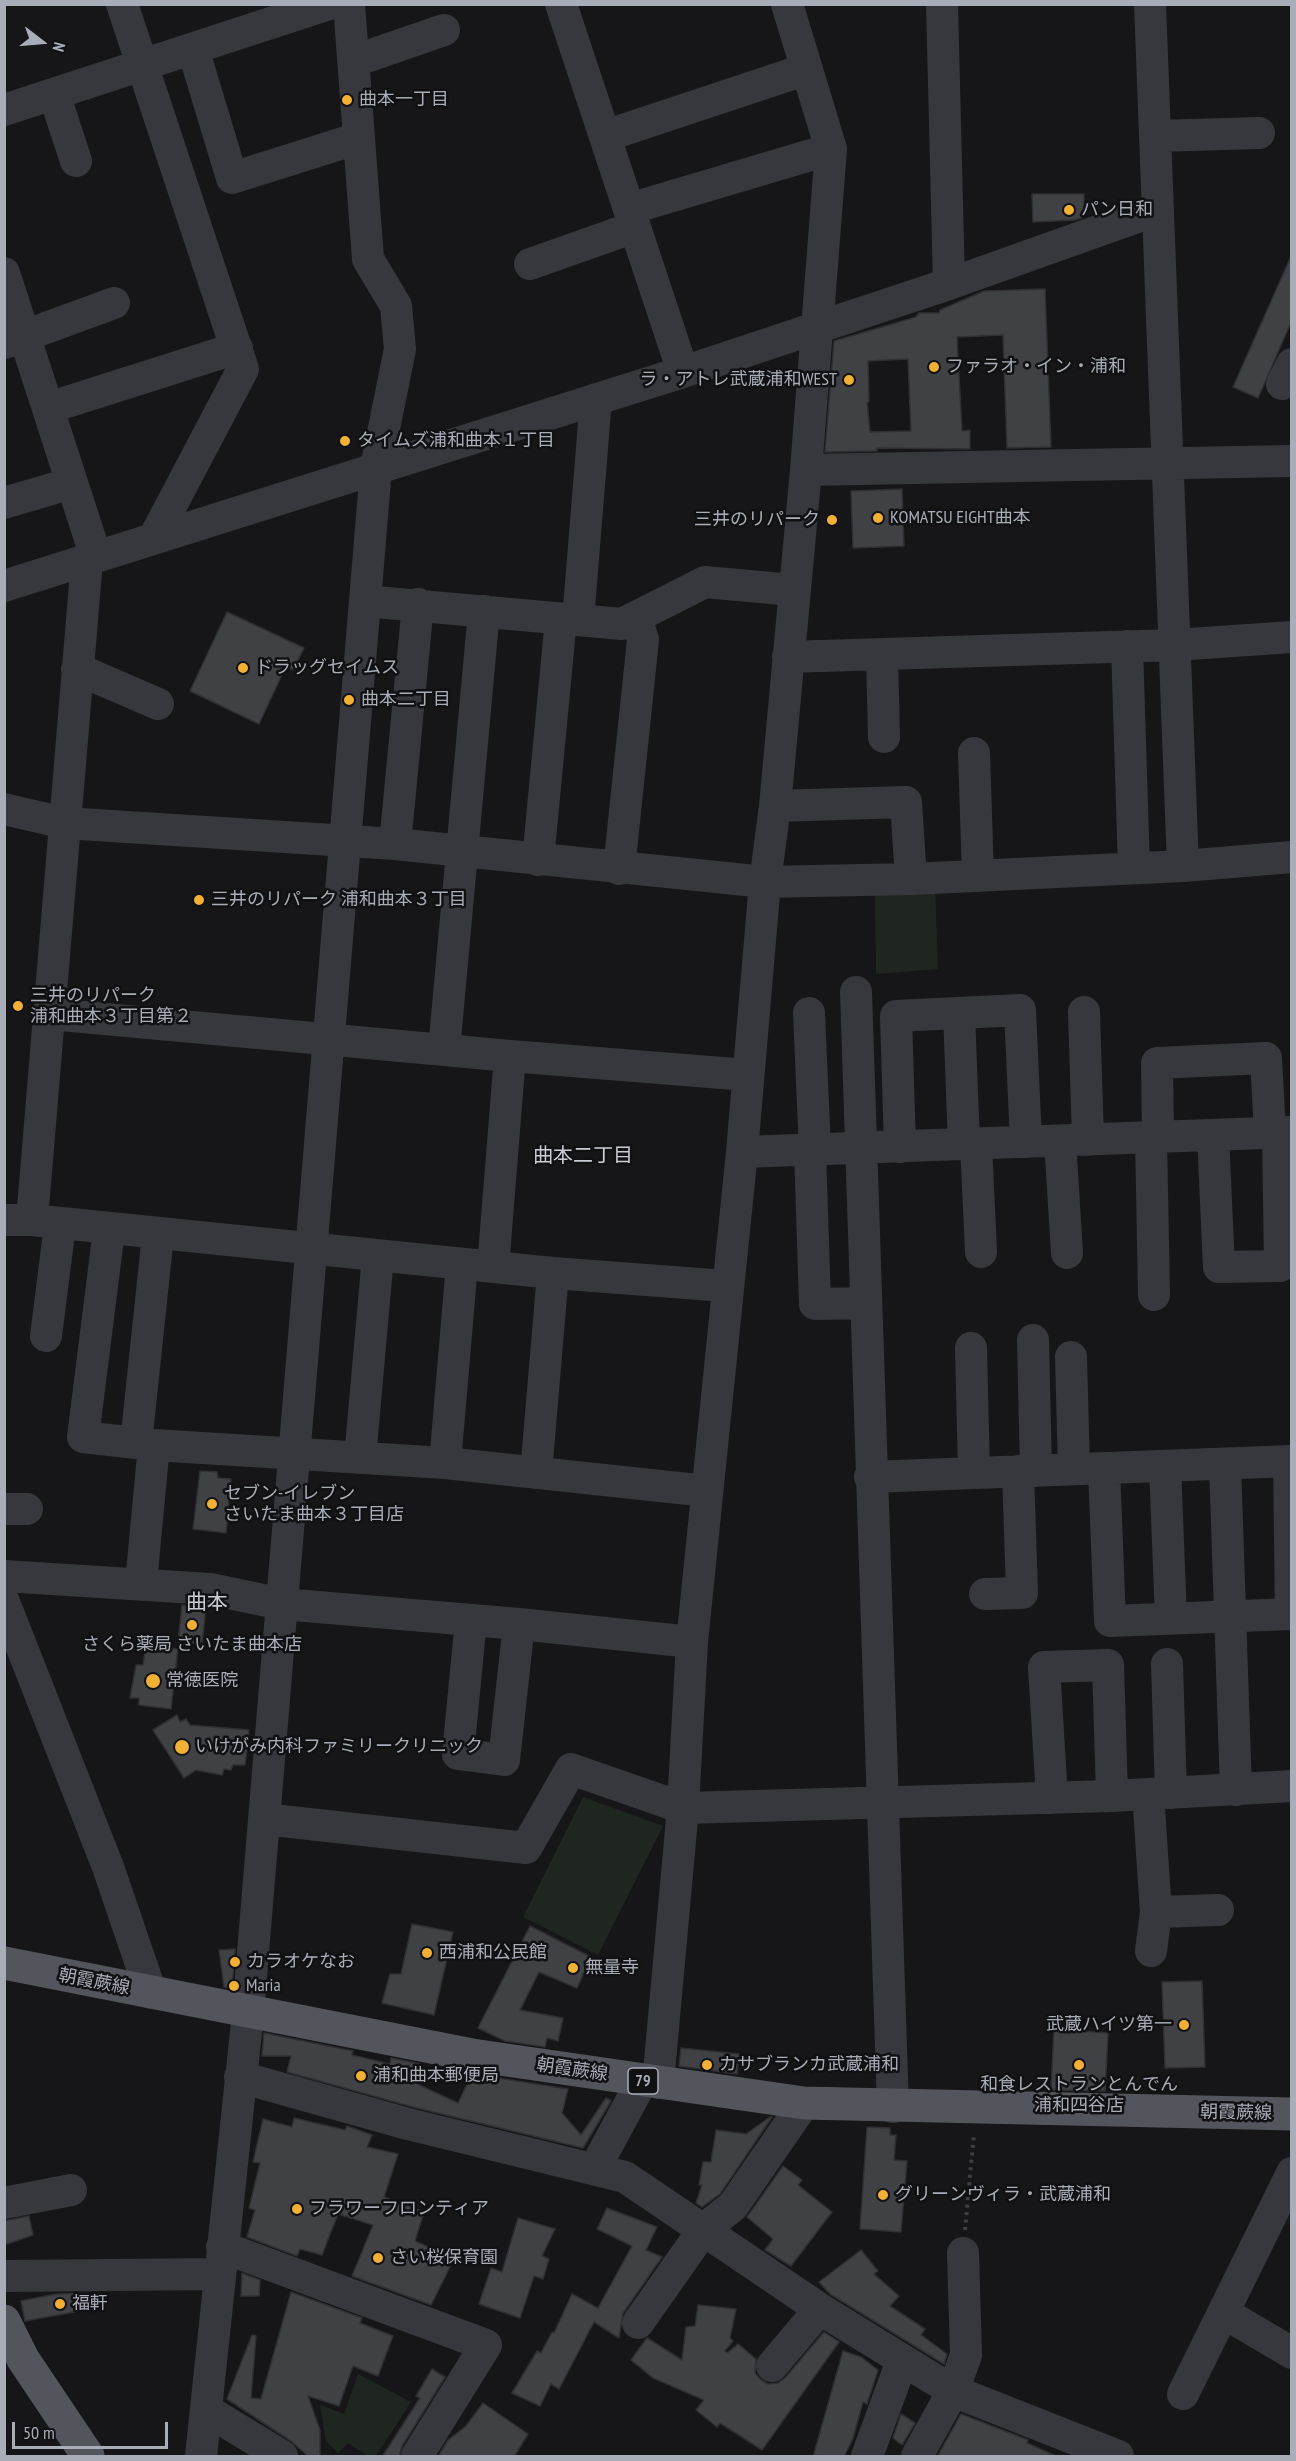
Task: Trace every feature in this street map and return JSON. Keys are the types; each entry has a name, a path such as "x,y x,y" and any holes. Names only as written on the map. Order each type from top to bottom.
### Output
{"main road":[{"name":"朝霞蕨線","path":"4,1963 248,2013 472,2055 804,2103 976,2109 1292,2114"},
{"path":"4,2321 23,2359 88,2457"}],"street":[{"path":"122,4 243,369 154,538"},
{"path":"4,110 329,4"},
{"path":"201,2457 220,2260 248,2013 376,468 400,349 396,306 368,260 349,4"},
{"path":"561,4 683,372"},
{"path":"595,2168 650,2082 683,1808 692,1642 726,1286 742,1152 765,882 775,806 793,590 806,470 831,148 787,4"},
{"path":"942,4 949,284"},
{"path":"1150,4 1183,866"},
{"path":"354,61 444,30"},
{"path":"193,49 232,178 359,138"},
{"path":"605,136 807,69"},
{"path":"54,94 76,161"},
{"path":"1155,136 1259,133"},
{"path":"530,264 632,218 831,148"},
{"path":"4,586 683,372 818,325 949,284 1157,210"},
{"path":"4,273 15,340 48,408 72,483 91,558 77,669 32,1222 46,1336"},
{"path":"15,340 114,303"},
{"path":"48,408 237,348"},
{"path":"538,860 596,399"},
{"path":"806,470 1292,461"},
{"path":"4,503 72,483"},
{"path":"365,601 622,624 705,582 793,590"},
{"path":"395,844 418,604"},
{"path":"444,1050 484,611"},
{"path":"619,869 643,640 636,617"},
{"path":"788,657 1175,645 1292,637"},
{"path":"1127,646 1134,868"},
{"path":"882,655 884,737"},
{"path":"77,669 158,704"},
{"path":"974,753 978,876"},
{"path":"775,806 906,802 911,879"},
{"path":"4,809 64,823 395,844 619,869 765,882 978,876 1183,866 1292,857"},
{"path":"856,992 870,1477 893,2107"},
{"path":"900,1147 896,1016 1020,1010 1026,1142"},
{"path":"1067,1253 1084,1012"},
{"path":"809,1013 815,1304 866,1303"},
{"path":"959,1013 981,1251"},
{"path":"50,1014 747,1075"},
{"path":"493,1267 510,1056"},
{"path":"1154,1295 1154,1137 1157,1064 1266,1058 1280,1133 1281,1266 1219,1267 1213,1135"},
{"path":"742,1152 1280,1133"},
{"path":"32,1222 553,1273 726,1286"},
{"path":"109,1230 83,1437 145,1444 445,1463 707,1491"},
{"path":"141,1583 145,1444 158,1235"},
{"path":"360,1458 378,1256"},
{"path":"445,1463 462,1264"},
{"path":"536,1473 553,1273"},
{"path":"986,1594 1022,1593 1033,1340"},
{"path":"970,1348 974,1473"},
{"path":"870,1477 1027,1471 1089,1469 1225,1464 1290,1461 1291,1614 1110,1621 1089,1469 1071,1357"},
{"path":"1225,1464 1236,1790"},
{"path":"1165,1466 1171,1618"},
{"path":"4,1576 210,1589 282,1604 519,1624 692,1642"},
{"path":"4,1602 108,1867 151,1993"},
{"path":"471,1620 458,1754 504,1760 519,1624"},
{"path":"1151,1951 1156,1912 1159,1794 1167,1664"},
{"path":"1052,1798 1044,1667 1108,1665 1112,1796"},
{"path":"264,1819 526,1848 572,1769 683,1808 1112,1796 1292,1786"},
{"path":"1156,1912 1218,1910"},
{"path":"240,2077 408,2124 625,2176 820,2309 953,2391 1118,2457"},
{"path":"638,2323 704,2229 733,2206 804,2103"},
{"path":"1183,2394 1292,2173"},
{"path":"4,2203 71,2190"},
{"path":"917,2457 953,2391 966,2355 963,2253"},
{"path":"4,2276 220,2260 486,2345 417,2457"},
{"path":"772,2366 820,2309"},
{"path":"1224,2313 1292,2353"},
{"path":"871,2455 902,2361"},
{"path":"206,2410 282,2457"}],"path":[{"path":"963,2253 976,2109"}],"shaded area":[{"path":"935,884 938,969 876,974 875,887"},
{"path":"583,1797 663,1826 598,1955 523,1917"},
{"path":"358,2374 411,2402 376,2456 368,2456 348,2443 338,2453 326,2441 320,2405 344,2414"}],"building":[{"path":"1032,194 1084,194 1084,217 1075,220 1033,222"},
{"path":"1292,254 1292,320 1258,398 1233,387"},
{"path":"1045,289 1051,447 1007,448 1003,335 957,337 962,431 970,430 970,449 877,448 877,451 825,452 834,341 916,317 919,313 939,313 940,310 984,291","holes":["908,359 911,431 870,432 867,402 869,402 868,361"]},
{"name":"KOMATSU EIGHT曲本","path":"902,489 904,546 853,548 851,491"},
{"name":"ドラッグセイムス","path":"227,612 304,648 293,670 286,666 259,724 190,691"},
{"name":"セブン-イレブン さいたま曲本３丁目店","path":"200,1471 217,1472 218,1478 231,1479 226,1533 193,1529"},
{"name":"さくら薬局 さいたま曲本店","path":"182,1605 206,1608 202,1644 178,1642"},
{"name":"常徳医院","path":"146,1646 178,1649 171,1709 139,1705 139,1698 130,1698 136,1665 143,1665"},
{"path":"177,1715 180,1722 186,1719 190,1725 249,1730 245,1765 233,1765 231,1770 224,1769 222,1775 196,1770 184,1778 153,1730"},
{"name":"西浦和公民館","path":"412,1924 453,1932 434,2015 382,2003 390,1974 401,1974"},
{"path":"530,1926 591,1957 577,1988 539,1972 520,2010 563,2018 558,2041 547,2038 545,2047 505,2041 478,2028"},
{"path":"235,1949 232,1989 224,1987 219,1950"},
{"name":"武蔵ハイツ第一","path":"1202,1981 1205,2067 1165,2068 1162,1982"},
{"name":"和食レストランとんでん 浦和四谷店","path":"1054,2029 1108,2033 1105,2091 1051,2090"},
{"path":"264,2033 353,2051 352,2055 390,2064 391,2058 421,2064 417,2084 458,2103 472,2074 568,2089 562,2113 581,2135 606,2098 611,2101 583,2148 413,2107 287,2072 291,2056 262,2056"},
{"name":"カサブランカ武蔵浦和","path":"681,2048 739,2054 737,2074 679,2066"},
{"path":"772,2117 720,2194 702,2207 696,2203 702,2185 699,2185 703,2162 711,2162 716,2130 746,2134"},
{"path":"294,2118 345,2130 347,2126 372,2135 367,2147 398,2154 384,2197 424,2212 415,2241 454,2259 431,2305 352,2276 373,2225 338,2214 322,2255 300,2249 297,2256 247,2237 255,2210 249,2208 260,2163 253,2162 263,2119 292,2127"},
{"name":"グリーンヴィラ・武蔵浦和","path":"867,2127 890,2128 890,2135 896,2135 894,2160 907,2161 901,2232 860,2229"},
{"path":"783,2166 802,2180 798,2185 832,2212 791,2266 765,2250 773,2239 747,2217"},
{"path":"607,2208 657,2227 646,2250 662,2257 623,2313 619,2338 594,2322 559,2389 551,2384 540,2406 512,2393 537,2351 541,2353 552,2332 554,2333 572,2294 598,2308 632,2246 597,2229"},
{"path":"29,2216 33,2235 4,2245 4,2221"},
{"path":"518,2218 555,2229 542,2256 549,2259 543,2279 534,2276 520,2318 479,2304 491,2268 502,2272"},
{"path":"861,2250 878,2271 874,2274 899,2296 890,2306 925,2329 921,2335 947,2354 944,2364 830,2294 819,2282"},
{"path":"242,2273 260,2280 259,2296 241,2296"},
{"path":"291,2292 362,2318 360,2323 393,2336 378,2376 353,2366 339,2406 308,2396 320,2430 320,2457 309,2457 291,2441 227,2399 252,2335 256,2336 251,2398 261,2399"},
{"name":"福軒","path":"88,2293 91,2309 25,2321 21,2301 56,2294"},
{"path":"698,2305 736,2309 730,2338 733,2341 725,2351 727,2353 738,2344 756,2359 755,2373 768,2384 778,2383 785,2378 824,2332 839,2342 762,2450 720,2423 717,2427 696,2410 704,2400 653,2378 631,2360 647,2338 682,2360 686,2327 695,2326"},
{"path":"843,2351 861,2357 878,2370 867,2404 863,2402 853,2438 844,2457 813,2457"},
{"path":"432,2369 445,2377 402,2446 399,2457 382,2457 420,2398 416,2396"},
{"path":"483,2403 528,2434 514,2457 438,2457 448,2440 466,2426"},
{"path":"901,2414 915,2423 902,2445 893,2438"},
{"path":"961,2414 1028,2440 1027,2443 1058,2457 937,2457"}],"place":[{"name":"曲本一丁目","path":"347,100"},
{"name":"パン日和","path":"1069,210"},
{"name":"ファラオ・イン・浦和","path":"934,367"},
{"name":"ラ・アトレ武蔵浦和WEST","path":"849,380"},
{"name":"タイムズ浦和曲本１丁目","path":"345,441"},
{"name":"KOMATSU EIGHT曲本","path":"878,518"},
{"name":"三井のリパーク","path":"832,520"},
{"name":"ドラッグセイムス","path":"243,668"},
{"name":"曲本二丁目","path":"349,700"},
{"name":"三井のリパーク 浦和曲本３丁目","path":"199,900"},
{"name":"三井のリパーク 浦和曲本３丁目第２","path":"18,1006"},
{"name":"セブン-イレブン さいたま曲本３丁目店","path":"212,1504"},
{"name":"さくら薬局 さいたま曲本店","path":"192,1625"},
{"name":"常徳医院","path":"153,1681"},
{"name":"いけがみ内科ファミリークリニック","path":"182,1747"},
{"name":"西浦和公民館","path":"427,1953"},
{"name":"カラオケなお","path":"235,1962"},
{"name":"無量寺","path":"573,1968"},
{"name":"Maria","path":"234,1986"},
{"name":"武蔵ハイツ第一","path":"1184,2025"},
{"name":"カサブランカ武蔵浦和","path":"707,2065"},
{"name":"和食レストランとんでん 浦和四谷店","path":"1079,2065"},
{"name":"浦和曲本郵便局","path":"361,2076"},
{"name":"グリーンヴィラ・武蔵浦和","path":"883,2195"},
{"name":"フラワーフロンティア","path":"297,2209"},
{"name":"さい桜保育園","path":"378,2258"},
{"name":"福軒","path":"60,2304"}],"district":[{"name":"曲本二丁目","path":"583,1156"},
{"name":"曲本","path":"207,1603"}]}
